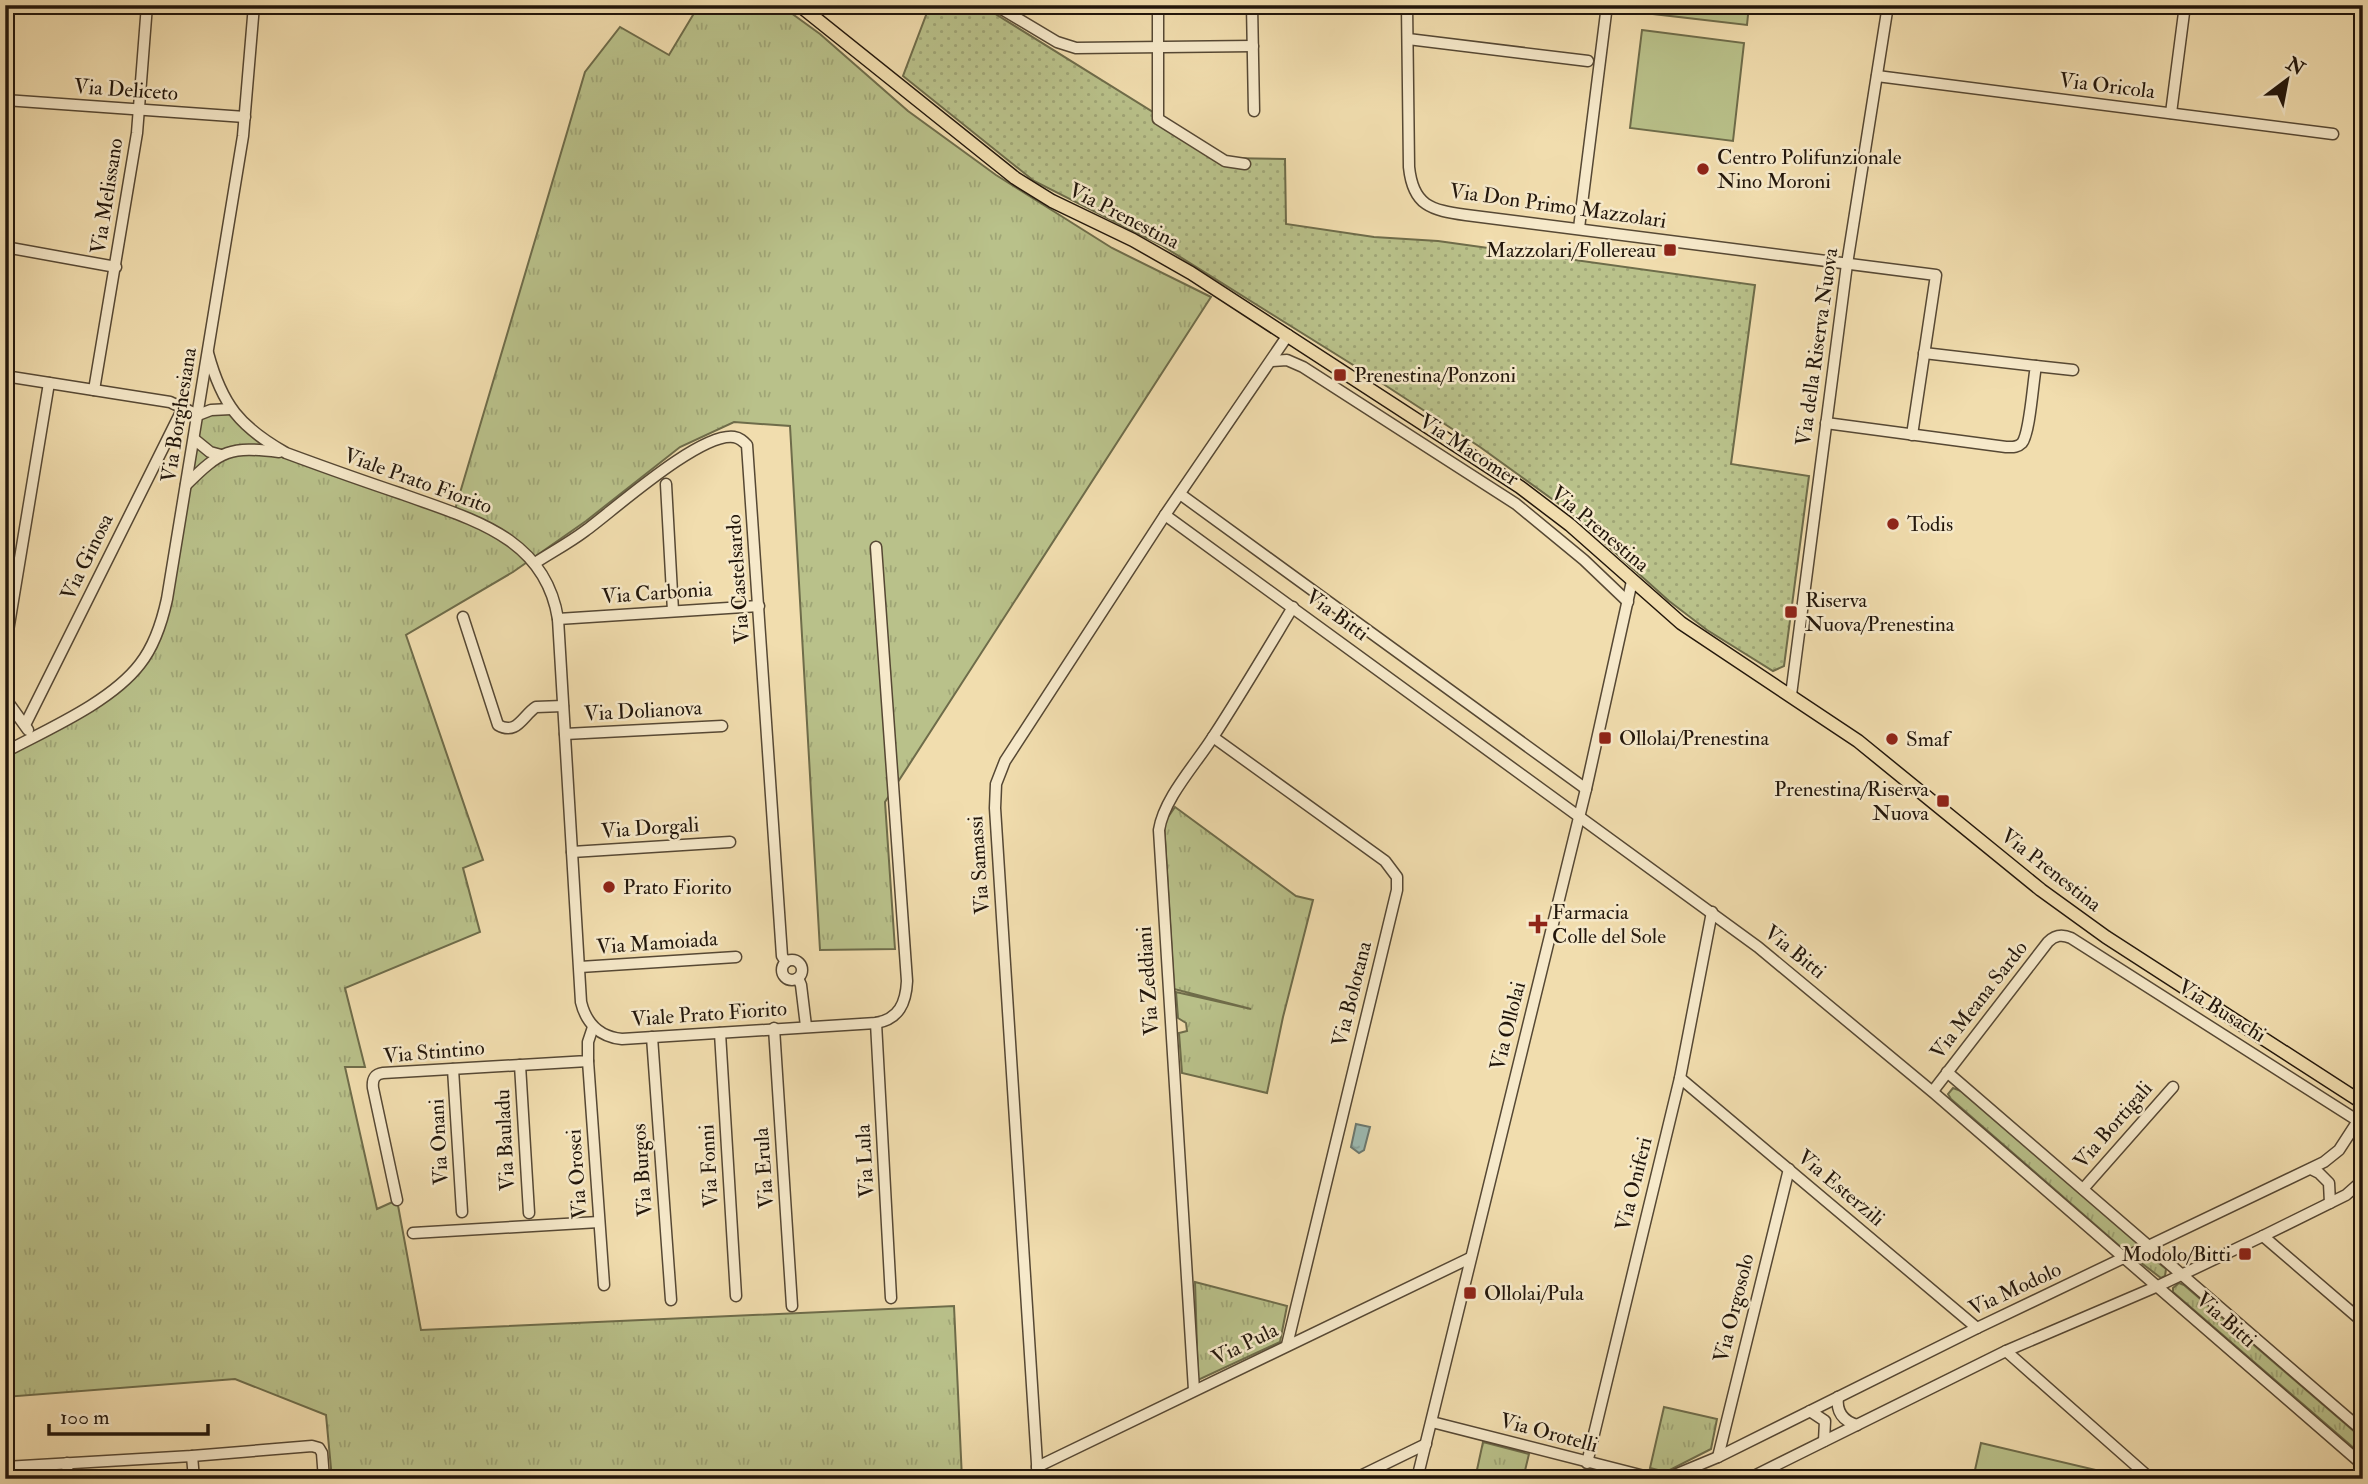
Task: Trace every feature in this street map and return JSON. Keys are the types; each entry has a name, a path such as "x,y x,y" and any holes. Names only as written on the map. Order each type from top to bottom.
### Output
{"main road":[{"name":"Via Prenestina","path":"799,5 1015,178 1052,201 1158,254 1288,335 1520,487 1570,526 1681,623 1791,695 1885,762 2081,920 2363,1103"}],"street":[{"name":"Via Melissano","path":"94,390 116,267 139,110 147,5"},
{"name":"Via Borghesiana","path":"5,752 108,692 133,672 146,655 158,631 165,608 208,354 244,117 254,5"},
{"path":"995,5 1068,47 1253,47"},
{"path":"1158,5 1158,119 1225,160 1245,164"},
{"path":"1252,5 1254,111"},
{"name":"Via Don Primo Mazzolari","path":"1407,5 1408,161 1411,184 1420,199 1437,209 1454,213 1936,275 1924,353"},
{"path":"1579,228 1607,5"},
{"name":"Via della Riserva Nuova","path":"1791,695 1847,264 1888,5"},
{"path":"2171,113 2185,5"},
{"path":"1408,39 1588,61"},
{"name":"Via Oricola","path":"1877,76 2333,134"},
{"name":"Via Deliceto","path":"5,100 244,117"},
{"path":"5,247 116,267"},
{"name":"Via Samassi","path":"1037,1473 995,788 1005,761 1165,515 1288,335"},
{"path":"1912,435 1924,353 2073,370"},
{"name":"Viale Prato Fiorito","path":"208,354 217,384 231,409 255,435 286,453 480,523 511,540 535,563 551,590 558,619 582,1005 593,1027 617,1039 876,1023"},
{"name":"Via Macomer","path":"1272,361 1287,360 1304,367 1498,492 1564,543 1628,602"},
{"path":"1826,423 2006,447 2020,445 2026,432 2036,366"},
{"path":"5,376 170,402 198,415 211,410 231,409"},
{"path":"5,649 49,383"},
{"name":"Via Ginosa","path":"25,725 184,407"},
{"name":"Via Castelsardo","path":"535,563 583,533 679,458 722,438 734,437 745,443 749,452 782,956 786,962 782,969 784,976 790,980 798,978 801,985 806,1026"},
{"path":"194,439 210,452 220,454"},
{"name":"Viale Prato Fiorito","path":"220,454 246,449 286,453"},
{"path":"186,485 220,454"},
{"path":"666,484 673,611"},
{"name":"Via Bitti","path":"1180,494 1586,789"},
{"name":"Via Bitti","path":"1165,515 1778,962 1933,1091 2363,1465"},
{"path":"876,547 907,981 905,999 900,1011 890,1019 876,1023"},
{"name":"Via Ollolai","path":"1418,1479 1586,789 1632,581"},
{"name":"Via Carbonia","path":"558,619 758,606"},
{"name":"Via Zeddiani","path":"1194,1390 1158,835 1167,806 1293,607"},
{"path":"463,617 498,724 506,728 514,727 523,723 537,707 563,706"},
{"path":"5,698 34,737"},
{"name":"Via Dolianova","path":"565,734 722,726"},
{"name":"Via Bolotana","path":"1213,737 1385,862 1397,877 1398,886 1287,1345"},
{"name":"Via Dorgali","path":"572,852 730,842"},
{"name":"Via Oniferi","path":"1587,1463 1679,1078 1712,912"},
{"name":"Via Meana Sardo","path":"1933,1091 2048,942 2058,936"},
{"name":"Via Busachi","path":"2058,936 2071,938 2361,1119"},
{"name":"Via Mamoiada","path":"580,967 736,957"},
{"name":"Via Lula","path":"876,1023 891,1298"},
{"path":"588,1061 587,1042 593,1027"},
{"name":"Via Erula","path":"774,1028 792,1306"},
{"name":"Via Fonni","path":"720,1033 736,1296"},
{"name":"Via Burgos","path":"652,1037 671,1300"},
{"name":"Via Stintino","path":"397,1200 373,1088 376,1076 383,1073 588,1061"},
{"name":"Via Orosei","path":"588,1061 604,1285"},
{"name":"Via Bauladu","path":"520,1065 529,1213"},
{"name":"Via Onani","path":"453,1069 462,1212"},
{"name":"Via Bitti","path":"1947,1072 2363,1431"},
{"path":"2315,1091 2324,1077"},
{"name":"Via Esterzili","path":"1679,1078 1977,1328"},
{"name":"Via Bortigali","path":"2083,1189 2173,1087"},
{"name":"Via Modolo","path":"1665,1479 1717,1457 1977,1328 2311,1169 2337,1153 2361,1119"},
{"name":"Via Orgosolo","path":"1717,1457 1789,1168"},
{"path":"2311,1169 2329,1183 2330,1203"},
{"path":"1748,1479 2006,1351 2158,1286 2263,1236 2346,1195 2363,1180"},
{"path":"413,1233 599,1222"},
{"path":"2263,1236 2363,1322"},
{"name":"Via Pula","path":"1037,1473 1194,1390 1470,1258"},
{"path":"2006,1351 2151,1479"},
{"path":"1838,1397 1840,1414 1857,1425"},
{"path":"1810,1411 1825,1422 1824,1441"},
{"name":"Via Orotelli","path":"1432,1422 1656,1479"},
{"path":"1354,1479 1426,1444"},
{"path":"5,1467 313,1446 319,1448 322,1453 324,1479"},
{"path":"192,1456 194,1479"},
{"path":"67,1463 68,1479"}],"green space":[{"path":"699,5 780,5 820,34 908,111 996,175 1112,248 1211,297 885,802 895,949 820,950 790,426 734,422 680,447 586,521 513,572 406,635 483,860 463,868 480,932 345,988 365,1067 345,1067 377,1209 397,1200 421,1330 954,1306 962,1479 332,1479 326,1415 235,1379 5,1397 5,752 120,683 155,639 198,415 233,413 286,453 454,513 585,72 620,27 669,55"},
{"path":"936,5 981,5 1227,158 1285,159 1286,224 1374,237 1438,241 1755,285 1731,464 1809,476 1784,666 1773,671 1707,630 1669,601 1570,512 1480,447 1374,378 1161,245 1034,181 903,76 928,10"},
{"path":"1646,5 1749,5 1747,25 1645,13"},
{"path":"1642,30 1744,43 1733,141 1630,128"},
{"path":"1175,807 1296,896 1313,900 1267,1093 1182,1073 1179,1033 1187,1031 1186,1023 1178,1018 1176,992 1251,1009 1174,989 1164,823"},
{"path":"1953,1088 1961,1091 2136,1241 2138,1246 2127,1251 2123,1249 1951,1099 1948,1094"},
{"path":"2144,1253 2166,1269 2165,1276 2161,1278 2140,1262 2140,1256"},
{"path":"1195,1282 1287,1306 1280,1342 1198,1380"},
{"path":"2179,1283 2363,1439 2363,1456 2173,1292 2173,1288"},
{"path":"1664,1407 1717,1419 1711,1449 1666,1472 1650,1468"},
{"path":"1483,1442 1529,1454 1523,1479 1475,1479"},
{"path":"1981,1443 2134,1479 1973,1479"}],"water":[{"path":"1356,1124 1370,1127 1364,1150 1359,1153 1351,1147"}],"place":[{"name":"Centro Polifunzionale Nino Moroni","path":"1703,169"},
{"name":"Mazzolari/Follereau","path":"1670,250"},
{"name":"Prenestina/Ponzoni","path":"1340,375"},
{"name":"Todis","path":"1893,524"},
{"name":"Riserva Nuova/Prenestina","path":"1791,612"},
{"name":"Ollolai/Prenestina","path":"1605,738"},
{"name":"Smaf","path":"1892,739"},
{"name":"Prenestina/Riserva Nuova","path":"1943,801"},
{"name":"Prato Fiorito","path":"609,887"},
{"name":"Farmacia Colle del Sole","path":"1538,924"},
{"name":"Modolo/Bitti","path":"2245,1254"},
{"name":"Ollolai/Pula","path":"1470,1293"}]}
